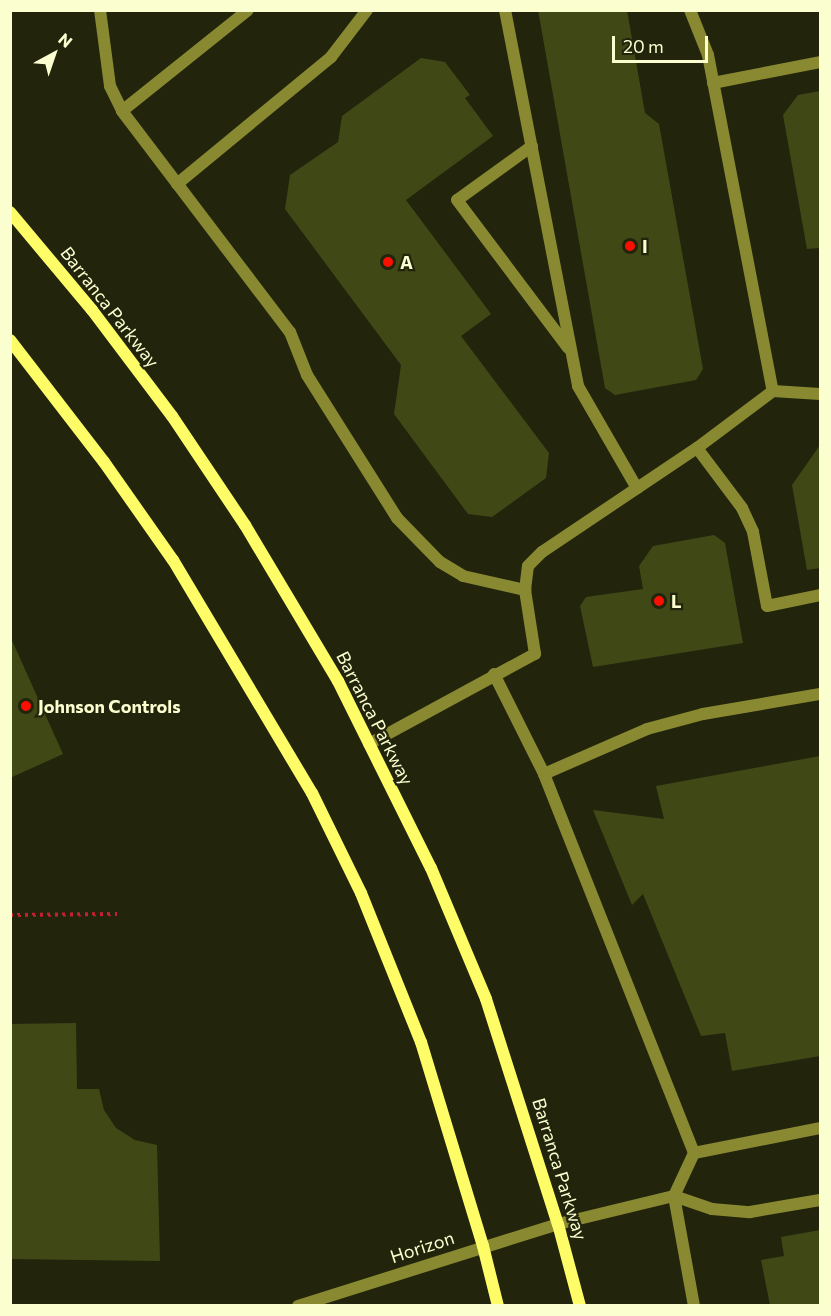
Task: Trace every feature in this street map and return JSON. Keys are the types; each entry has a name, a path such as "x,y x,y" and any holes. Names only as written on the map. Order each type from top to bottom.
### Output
{"main road":[{"name":"Barranca Parkway","path":"10,212 92,310 179,426 274,574 338,681 431,868 486,999 558,1224 580,1305"},
{"path":"10,340 104,462 173,560 312,793 361,893 421,1042 483,1246 498,1305"}],"street":[{"path":"100,10 110,86 122,111 290,332 307,375 397,518 440,561 464,576 525,590"},
{"path":"122,111 248,10"},
{"path":"177,184 331,57 367,10"},
{"path":"505,10 578,386 637,488"},
{"path":"690,10 708,55 773,390"},
{"path":"713,82 820,62"},
{"path":"532,146 456,200 571,351"},
{"path":"369,744 494,674 535,654 525,590 528,566 542,552 697,448 773,390 820,394"},
{"path":"697,448 742,508 753,532 767,606 820,595"},
{"path":"494,674 544,774 694,1153 674,1196 694,1305"},
{"path":"544,774 647,729 703,714 820,694"},
{"path":"694,1153 820,1128"},
{"path":"674,1196 711,1209 750,1212 820,1200"},
{"name":"Horizon","path":"298,1305 558,1224 674,1196"}],"path":[{"path":"10,915 117,914"}],"building":[{"name":"I","path":"538,10 627,10 645,113 659,124 703,369 696,380 615,395 605,388"},
{"name":"A","path":"421,58 445,62 470,95 465,98 493,136 406,200 491,314 461,336 549,453 546,478 492,517 468,514 394,414 401,365 285,209 290,175 338,142 342,116"},
{"path":"820,91 820,248 807,249 783,115 798,95"},
{"path":"820,445 820,568 807,570 792,485"},
{"name":"L","path":"714,535 725,543 743,643 593,667 580,606 586,597 643,589 639,566 653,546"},
{"name":"Johnson Controls","path":"10,636 63,754 10,778"},
{"path":"820,756 820,1056 732,1071 725,1033 701,1036 643,894 632,905 593,810 664,819 656,786"},
{"path":"76,1023 77,1089 99,1089 104,1110 116,1128 135,1140 157,1145 160,1261 10,1259 10,1024"},
{"path":"820,1230 820,1305 770,1305 761,1260 784,1256 781,1237"}],"place":[{"name":"I","path":"630,246"},
{"name":"A","path":"388,262"},
{"name":"L","path":"659,601"},
{"name":"Johnson Controls","path":"26,706"}]}
